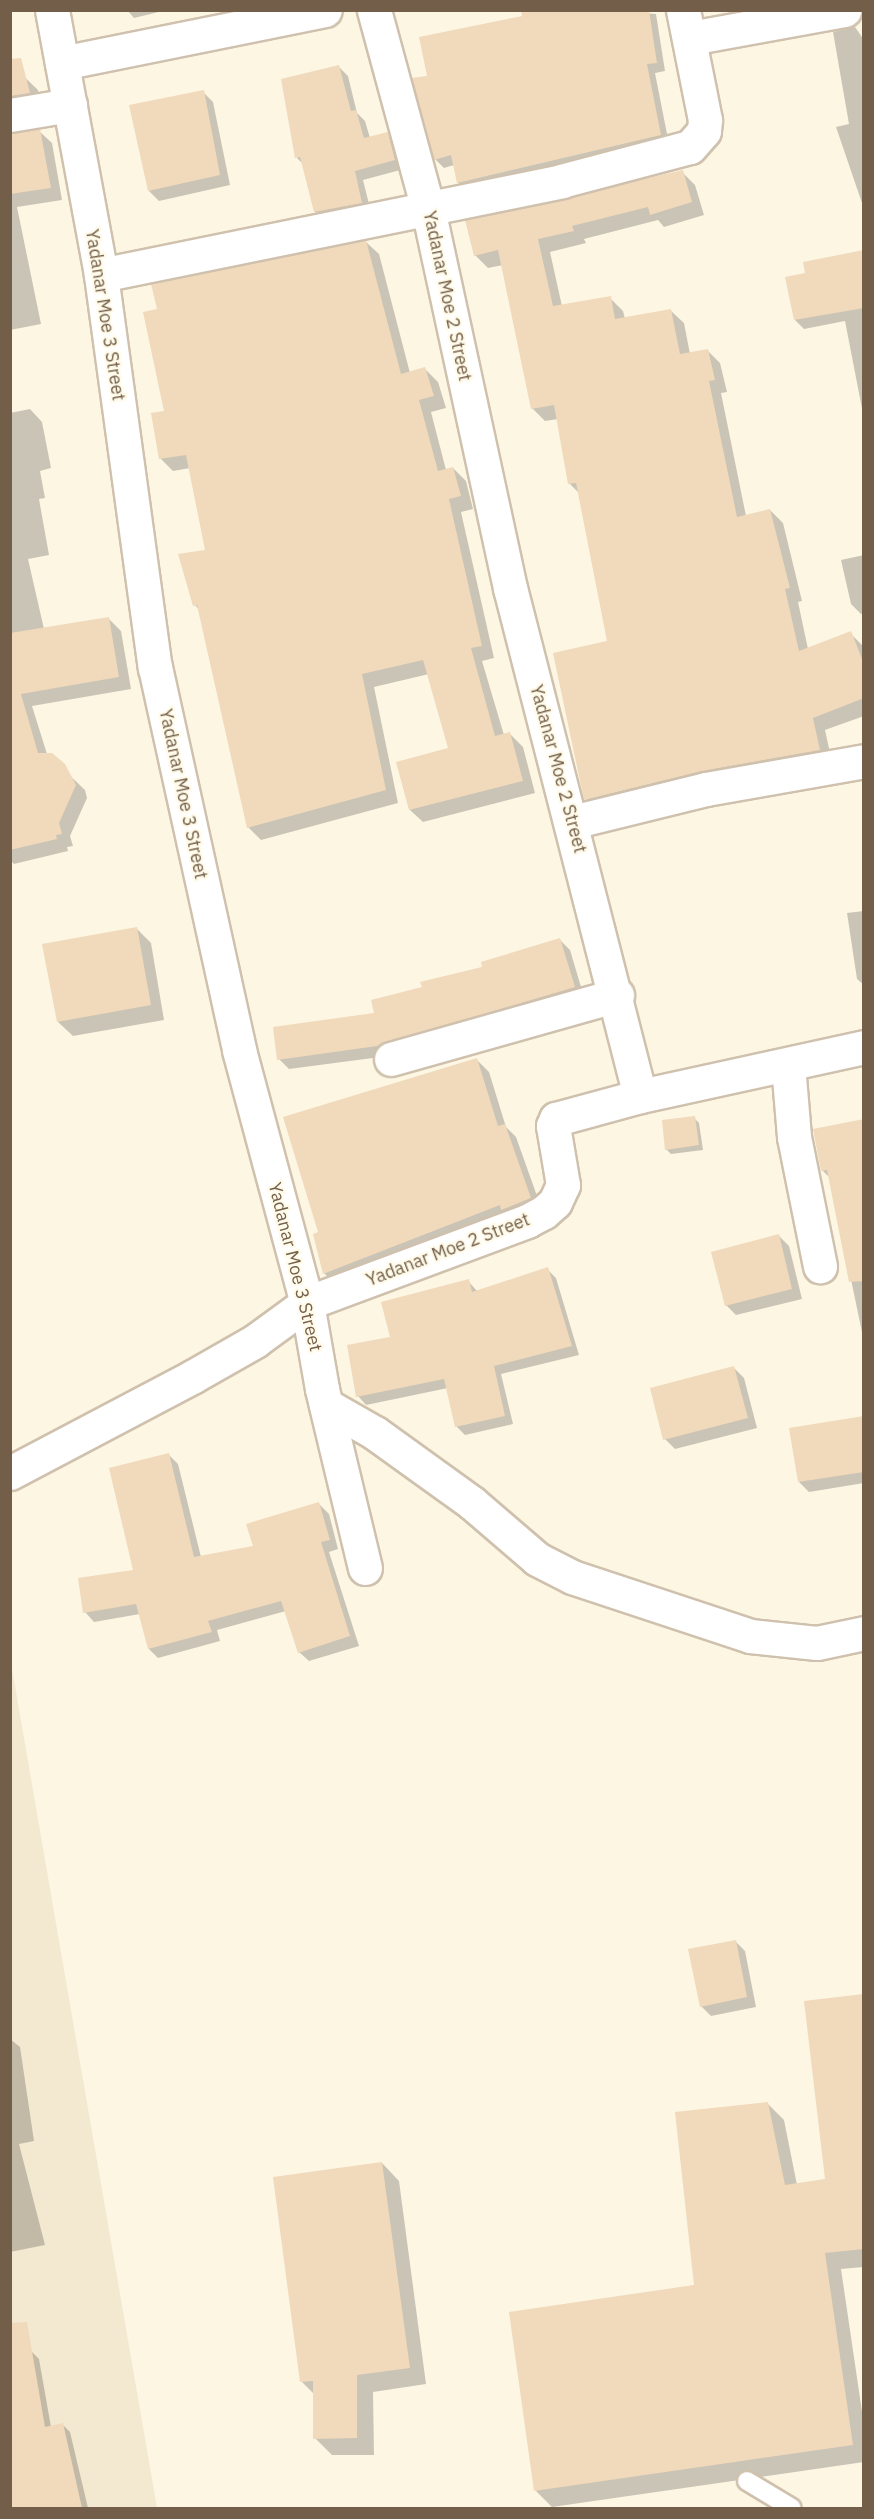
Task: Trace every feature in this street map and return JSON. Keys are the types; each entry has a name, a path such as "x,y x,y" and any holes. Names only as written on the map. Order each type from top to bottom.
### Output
{"street":[{"name":"Yadanar Moe 3 Street","path":"52,10 101,274 155,667 239,1050 307,1303 326,1405 365,1568"},
{"path":"62,63 325,10"},
{"name":"Yadanar Moe 2 Street","path":"307,1303 544,1212 555,1202 563,1185 553,1126 556,1119 640,1096 617,995 510,588 428,209 374,10"},
{"path":"101,274 561,181 690,147 704,131 705,123 686,24 844,10"},
{"path":"10,115 70,105"},
{"path":"572,822 706,789 864,761"},
{"path":"391,1059 617,995"},
{"path":"640,1096 864,1047"},
{"path":"788,1065 794,1137 820,1266"},
{"path":"10,1473 192,1377 255,1341 307,1303"},
{"path":"326,1405 375,1433 472,1503 537,1559 572,1577 750,1636 817,1643 864,1633"}],"lane":[{"path":"747,2481 792,2508"}],"shaded area":[{"path":"11,1663 157,2508 11,2508"}],"building":[{"path":"521,10 649,10 657,63 647,64 661,135 457,183 451,155 434,160 412,78 427,76 419,37 522,16"},
{"path":"21,58 30,93 10,96 10,59"},
{"path":"339,65 351,111 356,110 364,138 388,132 395,160 355,171 362,203 314,212 300,157 295,158 281,79"},
{"path":"204,90 220,175 148,191 129,105"},
{"path":"40,129 51,188 10,194 10,133"},
{"path":"683,170 692,202 650,215 648,207 572,226 574,231 538,239 553,306 611,296 615,319 671,309 680,354 708,349 715,380 709,381 737,517 770,509 790,588 785,589 799,651 851,631 864,664 864,698 813,718 820,750 702,771 584,800 553,653 607,641 576,483 568,484 554,405 531,409 498,250 474,256 465,220"},
{"path":"366,240 401,374 425,367 434,396 419,400 438,471 453,467 461,496 449,499 482,646 471,648 495,736 510,732 523,781 409,810 396,762 448,748 423,660 362,674 386,790 247,828 197,605 193,606 178,554 205,550 186,455 159,459 151,413 164,411 143,312 157,309 151,284"},
{"path":"864,250 864,308 794,320 785,277 805,273 803,262"},
{"path":"109,617 119,677 21,694 38,753 52,753 65,764 76,785 59,823 62,834 56,835 57,839 10,850 10,633"},
{"path":"137,927 151,1005 57,1022 42,944"},
{"path":"560,938 575,987 377,1046 277,1060 273,1027 374,1013 371,1000 422,987 420,982 482,967 481,962"},
{"path":"477,1058 498,1126 505,1124 531,1198 501,1210 500,1205 323,1274 313,1234 318,1232 283,1117"},
{"path":"695,1116 699,1145 665,1150 662,1120"},
{"path":"864,1119 864,1281 849,1282 827,1170 821,1171 813,1129"},
{"path":"779,1234 792,1289 725,1306 711,1252"},
{"path":"548,1267 572,1346 494,1366 505,1416 455,1427 444,1379 356,1397 347,1345 390,1337 381,1302 469,1279 472,1292"},
{"path":"734,1366 748,1418 663,1440 650,1388"},
{"path":"864,1416 864,1472 798,1482 789,1428"},
{"path":"169,1453 194,1557 253,1546 246,1524 319,1502 330,1540 321,1542 350,1636 298,1653 281,1601 208,1621 212,1632 148,1649 136,1604 83,1613 78,1578 133,1570 109,1468"},
{"path":"736,1940 747,1997 700,2007 688,1949"},
{"path":"864,1994 864,2249 825,2253 853,2445 534,2491 509,2312 694,2285 675,2112 768,2102 785,2185 825,2179 804,2001"},
{"path":"382,2162 410,2368 357,2375 357,2438 313,2439 313,2381 300,2382 273,2177"},
{"path":"27,2322 45,2427 63,2423 82,2508 10,2508 10,2323"}]}
